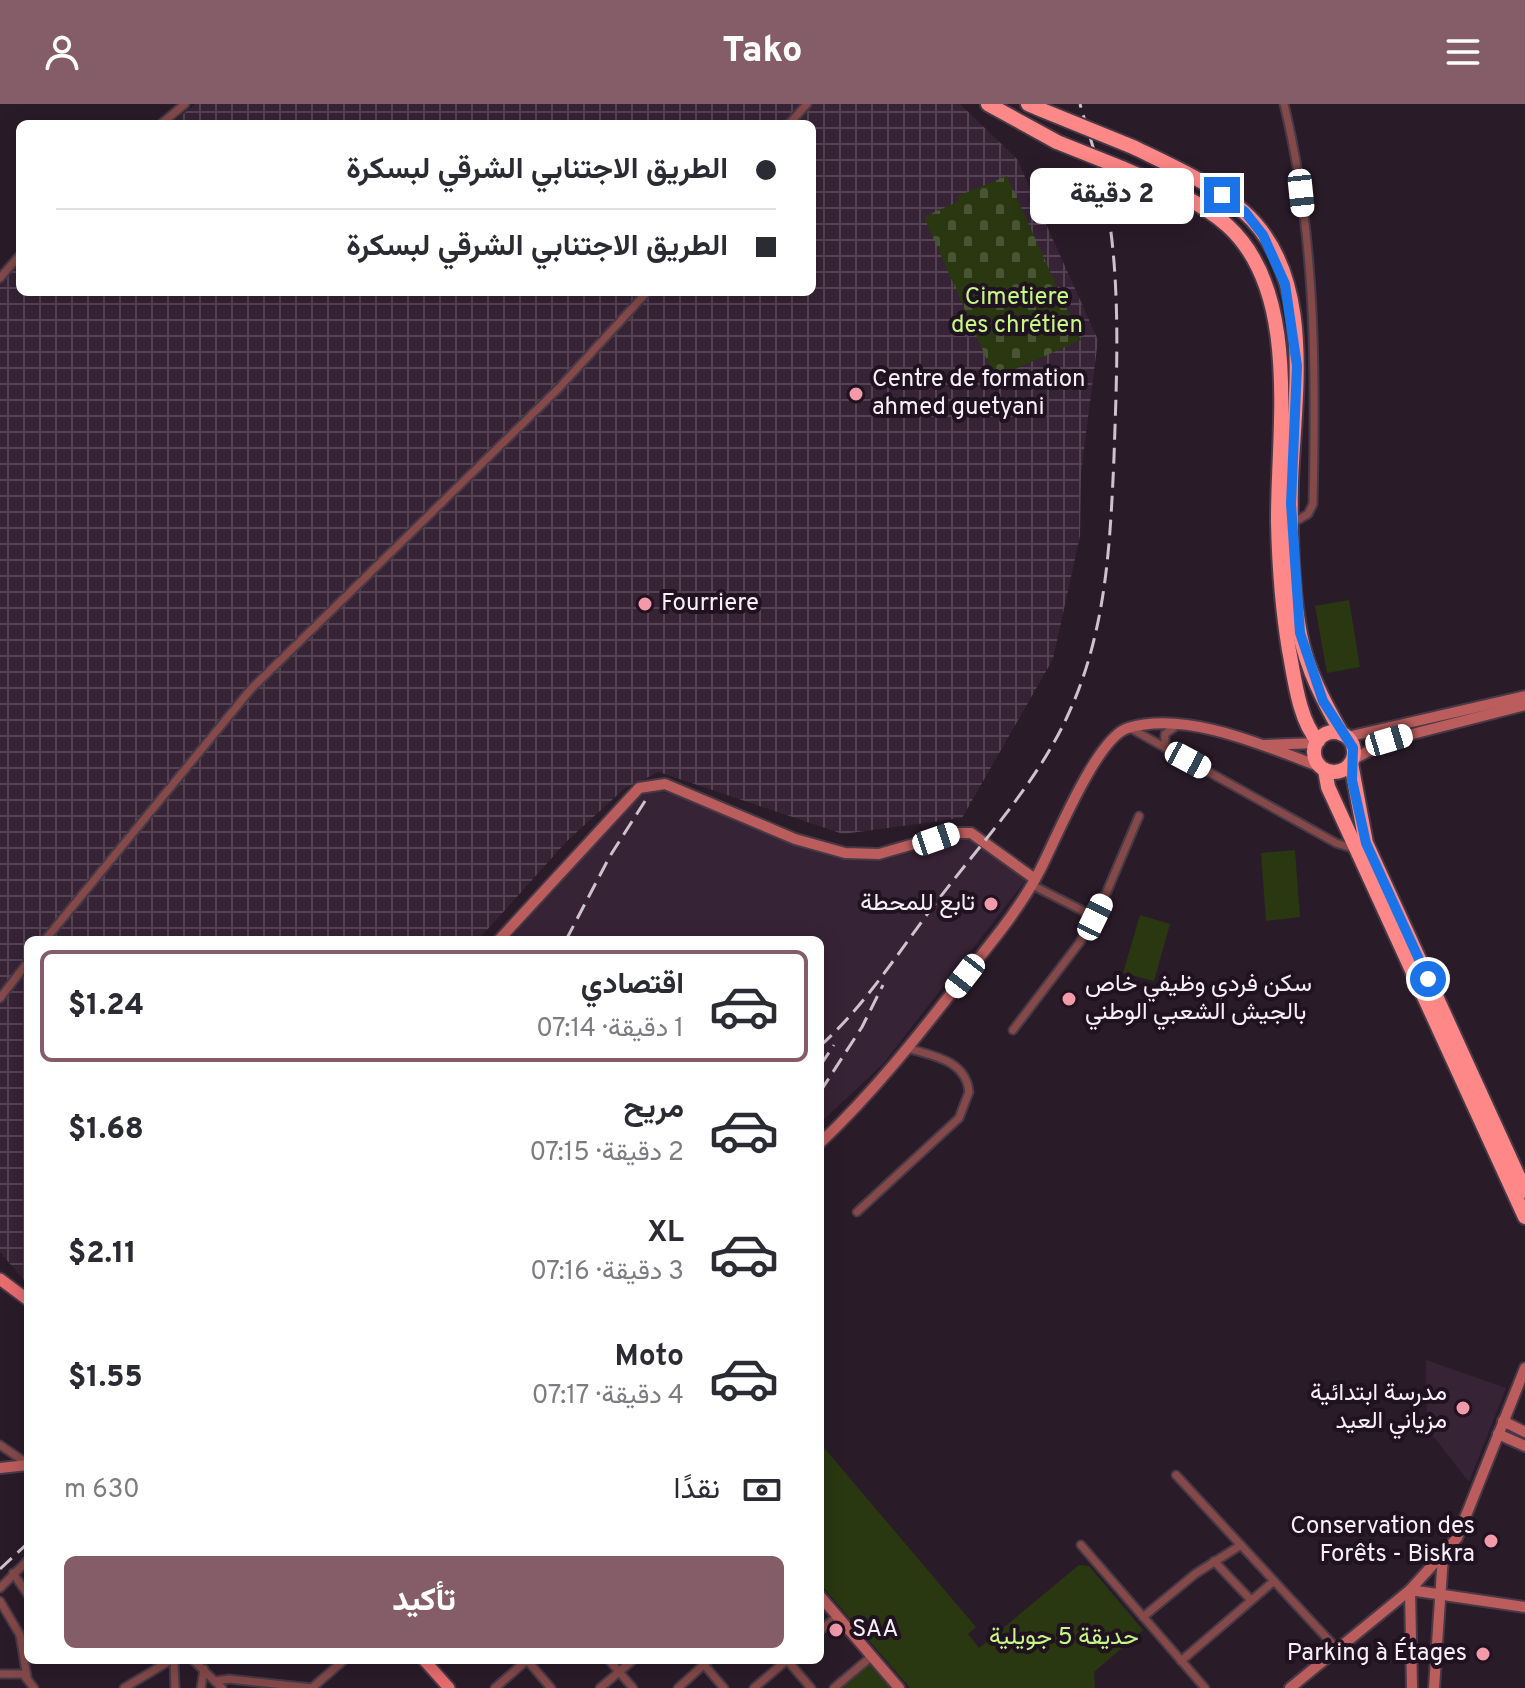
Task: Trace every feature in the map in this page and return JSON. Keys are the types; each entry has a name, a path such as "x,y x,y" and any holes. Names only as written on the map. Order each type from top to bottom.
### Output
{"highway":[{"path":"988,104 1057,142 1171,190 1229,227 1245,247 1266,287 1273,310 1280,365 1281,595 1294,674 1310,729 1317,742"},
{"path":"1035,107 1133,147 1181,171 1245,212 1276,258 1291,307 1297,366 1291,524 1300,633 1312,676 1353,748 1351,761 1366,843 1525,1191"},
{"path":"1344,736 1331,733 1317,742 1314,753 1525,1217"},
{"path":"1323,768 1336,772 1351,761"}],"main road":[{"path":"1344,736 1525,696"},
{"path":"1351,761 1389,740 1525,705"},
{"path":"824,1139 907,1048 1034,882 1110,740 1128,728 1176,726 1229,733 1323,768"},
{"path":"1262,745 1317,742"},
{"path":"503,936 639,788 650,784 665,784 795,839 845,853 879,854 952,833 971,833 1034,882"},
{"path":"0,1271 14,1292"},
{"path":"1290,1688 1410,1590 1443,1556 1461,1529 1525,1368"},
{"path":"1503,1421 1525,1432"},
{"path":"1498,1434 1525,1446"},
{"path":"0,1468 24,1465"},
{"path":"1434,1688 1443,1556"},
{"path":"1410,1590 1525,1607"},
{"path":"1410,1590 1412,1688"},
{"path":"824,1601 899,1688"},
{"path":"428,1664 449,1688"},
{"path":"1412,1672 1434,1672"}],"street":[{"path":"166,120 185,104"},
{"path":"793,120 807,104"},
{"path":"1284,104 1301,193 1315,337 1313,504 1308,514 1291,524"},
{"path":"0,278 16,260"},
{"path":"48,936 251,689 558,389 643,296"},
{"path":"1165,748 1165,734 1176,726"},
{"path":"1128,728 1336,843 1357,849"},
{"path":"1013,1030 1065,964 1095,917 1139,816"},
{"path":"1034,882 1095,917"},
{"path":"1,994 24,967"},
{"path":"857,1212 959,1118 969,1092 962,1071 953,1064 907,1048"},
{"path":"0,1445 24,1461"},
{"path":"1176,1475 1338,1650"},
{"path":"1081,1545 1205,1688"},
{"path":"1143,1617 1214,1561 1241,1545"},
{"path":"1214,1561 1251,1600"},
{"path":"0,1588 24,1563"},
{"path":"13,1573 24,1589"},
{"path":"1181,1661 1274,1581"},
{"path":"0,1601 20,1635 24,1659"},
{"path":"824,1627 837,1616"},
{"path":"834,1688 872,1656"},
{"path":"25,1664 27,1677 34,1688"},
{"path":"126,1687 165,1664"},
{"path":"172,1664 175,1688"},
{"path":"198,1664 222,1688"},
{"path":"215,1681 312,1688 339,1664"},
{"path":"495,1688 522,1664"},
{"path":"530,1664 551,1688"},
{"path":"612,1664 633,1688"},
{"path":"600,1688 628,1664"},
{"path":"678,1688 702,1664"},
{"path":"706,1664 724,1688"},
{"path":"754,1688 782,1664"},
{"path":"790,1664 811,1688"},
{"path":"201,1688 204,1669"},
{"path":"0,1674 19,1672 27,1677"}],"shaded area":[{"path":"195,104 960,104 1017,159 1098,340 1081,473 1080,536 1053,659 962,818 843,834 659,772 625,788 567,841 482,936 24,936 24,1280 0,1252 0,281 16,263 16,296 816,296 816,120 176,120"},
{"path":"652,790 671,794 801,848 846,860 881,861 957,840 972,840 1026,880 883,1064 824,1119 824,936 513,936 636,799"},
{"name":"مدرسة ابتدائية مزياني العيد","path":"1426,1360 1506,1388 1469,1482 1427,1428"}],"green space":[{"name":"Cimetiere des chrétien","path":"1007,176 1081,340 995,378 924,217 959,201 958,196"},
{"path":"1349,600 1360,667 1327,673 1315,606"},
{"path":"1295,850 1300,917 1266,921 1261,853"},
{"path":"1140,915 1170,924 1154,981 1123,973"},
{"name":"حديقة 5 جويلية","path":"824,1448 976,1627 968,1634 979,1648 1079,1565 1089,1566 1143,1630 1094,1672 1095,1688 910,1688 824,1589"},
{"path":"871,1662 893,1688 840,1688"}],"railway":[{"path":"824,1042 868,994 1040,766 1067,717 1090,654 1108,557 1117,318 1108,214 1100,170 1080,104"},
{"path":"568,936 610,856 647,798"},
{"path":"824,1086 862,1027 883,985"},
{"path":"824,1060 834,1045"},
{"path":"0,1569 24,1547"}],"place":[{"name":"Centre de formation ahmed guetyani","path":"856,394"},
{"name":"Fourriere","path":"645,604"},
{"name":"تابع للمحطة","path":"991,904"},
{"name":"سكن فردي وظيفي خاص بالجيش الشعبي الوطني","path":"1069,999"},
{"name":"مدرسة ابتدائية مزياني العيد","path":"1463,1408"},
{"name":"Conservation des Forêts - Biskra","path":"1491,1541"},
{"name":"SAA","path":"836,1630"},
{"name":"Parking à Étages","path":"1483,1654"}],"route":[{"path":"1222,195 1245,212 1263,235 1276,258 1285,284 1291,307 1297,366 1291,504 1300,633 1306,660 1323,701 1353,748 1352,780 1366,843 1428,979"}]}
